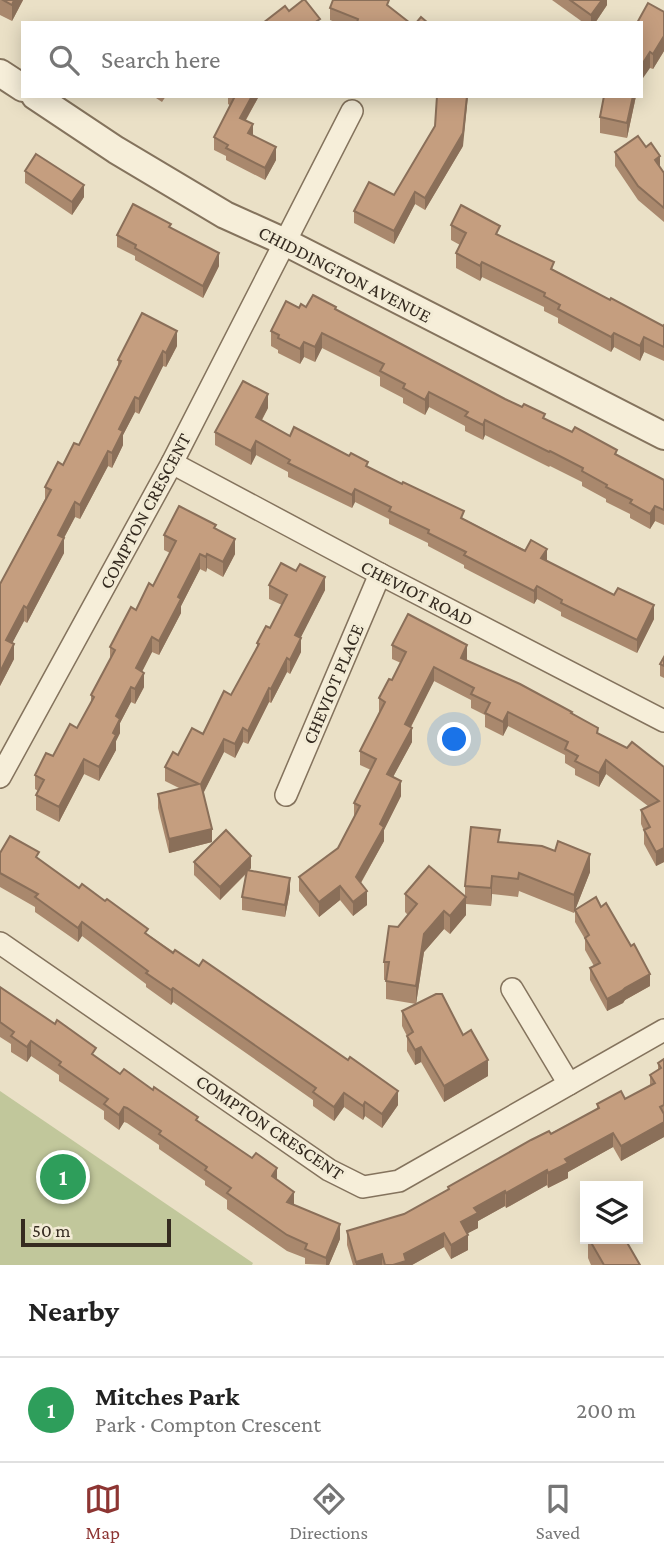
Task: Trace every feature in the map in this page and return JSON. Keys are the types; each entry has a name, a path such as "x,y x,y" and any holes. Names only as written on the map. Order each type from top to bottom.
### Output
{"street":[{"path":"0,73 21,87"},
{"name":"CHIDDINGTON AVENUE","path":"38,98 116,150 225,215 285,242 664,436"},
{"name":"COMPTON CRESCENT","path":"0,778 172,463 352,111"},
{"name":"CHEVIOT ROAD","path":"172,463 664,721"},
{"name":"CHEVIOT PLACE","path":"286,794 380,574"},
{"name":"COMPTON CRESCENT","path":"0,943 329,1170 363,1187 399,1181 664,1030"},
{"path":"512,989 569,1084"}],"green space":[{"path":"0,1091 253,1263 252,1265 0,1265"}],"building":[{"path":"305,0 320,19 266,21 285,6 289,11"},
{"path":"333,0 389,0 387,5 407,21 358,21 330,8"},
{"path":"570,0 602,0 591,15"},
{"path":"648,3 664,12 664,36 653,54 650,52 643,63 643,21 638,21"},
{"path":"234,98 251,98 240,118 253,124 248,133 276,147 265,168 226,148 228,145 214,137"},
{"path":"437,98 467,98 463,133 425,198 415,192 394,231 354,211 369,182 394,195 435,126"},
{"path":"604,98 633,98 627,123 600,117"},
{"path":"638,136 646,147 651,143 660,156 655,160 664,173 664,208 638,186 615,152"},
{"path":"36,154 84,185 72,202 25,171"},
{"path":"133,204 171,224 169,227 219,253 203,286 117,235"},
{"path":"461,205 500,226 496,234 554,262 551,269 664,325 664,347 644,337 640,346 614,333 611,337 558,309 560,305 544,296 545,293 482,262 480,266 456,253 466,233 451,225"},
{"path":"313,295 505,399 545,414 543,418 572,432 575,427 617,450 615,454 664,480 664,510 655,506 650,514 630,503 632,500 582,471 583,468 550,451 485,420 483,425 465,416 468,412 429,392 425,400 403,388 405,384 380,371 384,364 322,333 315,347 304,342 300,349 278,338 279,335 271,331 286,301 299,308 301,304 306,307"},
{"path":"142,313 177,331 166,353 163,351 139,399 135,397 119,429 123,431 112,453 108,451 80,505 75,502 58,535 64,538 27,608 24,606 6,640 14,644 0,672 0,584 51,490 45,487 58,462 63,465 74,443 79,445"},
{"path":"243,381 268,394 256,417 290,436 294,427 349,456 351,453 368,462 366,466 464,511 461,518 521,549 525,551 531,540 547,549 541,558 614,595 618,588 654,605 637,640 561,603 562,600 537,586 534,591 464,555 466,552 389,511 391,507 355,489 352,495 288,463 290,460 256,441 251,451 215,432"},
{"path":"179,506 216,525 214,528 235,539 223,562 207,554 206,557 200,554 159,641 152,637 136,668 144,673 135,689 131,687 116,716 120,719 113,733 116,735 99,767 84,759 59,807 36,795 44,780 35,775 46,753 53,756 70,724 77,728 94,697 91,695 115,650 110,647 131,607 136,610 149,583 153,586 176,541 164,535"},
{"path":"281,563 296,571 300,564 325,577 295,635 301,638 290,660 287,658 271,689 269,688 248,731 243,728 235,744 224,739 201,784 212,829 169,839 158,794 199,784 165,767 173,752 178,755 192,728 203,734 224,691 231,695 266,626 270,628 287,595 269,585"},
{"path":"408,614 467,645 461,658 520,684 572,712 598,728 597,733 627,748 632,742 664,767 664,848 656,852 644,830 650,827 641,810 659,801 606,760 599,773 575,761 578,756 565,749 568,742 508,712 503,722 485,713 490,703 471,694 474,688 434,667 405,724 412,728 387,774 401,781 380,824 384,827 356,877 367,891 353,902 340,886 319,902 299,877 338,848 360,806 354,803 376,759 360,751 385,702 379,698 406,652 392,645"},
{"path":"471,827 500,830 498,842 542,846 555,851 558,841 590,854 574,895 519,873 518,879 492,876 491,888 465,886"},
{"path":"226,830 251,856 220,887 194,862"},
{"path":"10,836 39,852 36,857 79,888 82,884 105,901 107,899 148,929 145,933 173,953 175,950 199,966 203,960 348,1060 350,1057 398,1091 382,1114 365,1102 363,1106 344,1093 334,1107 313,1092 316,1088 173,988 171,990 146,973 148,971 82,922 78,928 35,897 38,894 0,873 0,853"},
{"path":"429,866 466,897 450,916 444,911 424,934 416,986 386,981 389,962 384,962 389,926 398,927 417,904 405,894"},
{"path":"247,870 290,878 285,905 242,897"},
{"path":"596,897 601,907 606,903 631,946 634,944 650,974 607,999 590,968 600,963 585,938 589,935 575,910"},
{"path":"0,987 55,1024 57,1020 96,1048 92,1054 120,1074 124,1069 198,1117 196,1120 252,1158 256,1153 277,1168 272,1176 294,1192 287,1202 340,1224 326,1258 305,1249 307,1244 287,1235 227,1193 231,1188 205,1170 207,1167 159,1134 161,1131 127,1108 124,1107 119,1115 104,1104 108,1099 59,1065 61,1062 31,1041 27,1047 11,1036 14,1032 0,1022"},
{"path":"436,994 442,994 463,1035 471,1030 488,1060 444,1086 421,1047 415,1050 407,1036 413,1032 402,1011"},
{"path":"664,1059 664,1105 660,1107 664,1122 621,1146 613,1133 565,1159 568,1163 548,1173 547,1170 474,1208 478,1213 461,1222 468,1235 451,1245 444,1233 404,1254 406,1261 385,1265 382,1254 356,1262 347,1231 404,1214 531,1140 549,1131 551,1134 599,1108 597,1104 621,1091 625,1099 655,1083 650,1075 661,1068 658,1063"},
{"path":"592,1244 628,1244 640,1265 604,1265"}],"place":[{"name":"Mitches Park","path":"63,1177"}]}
